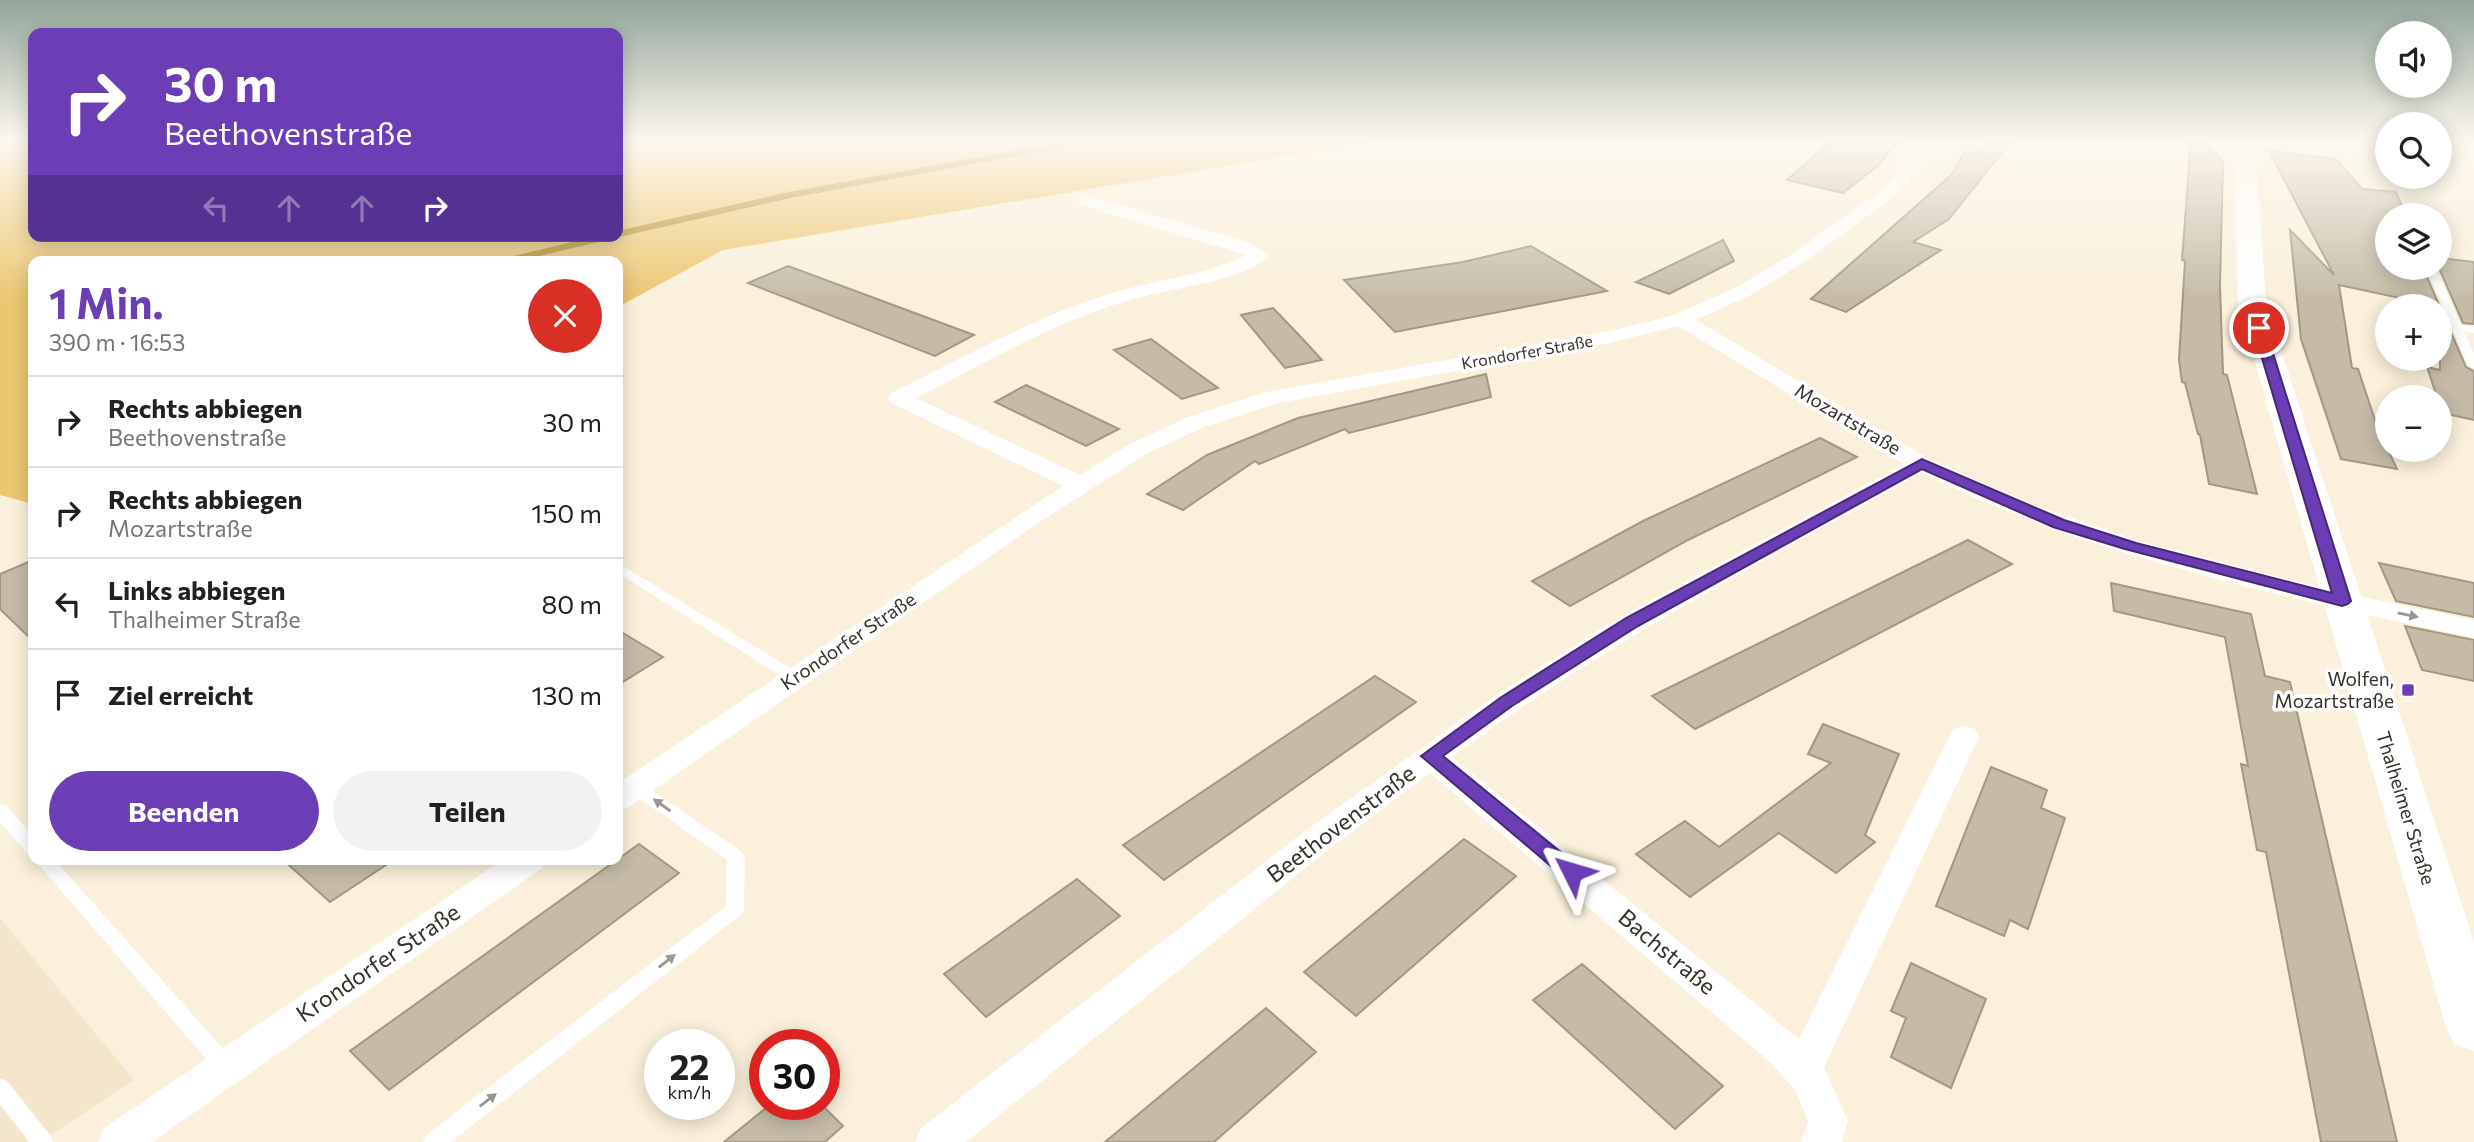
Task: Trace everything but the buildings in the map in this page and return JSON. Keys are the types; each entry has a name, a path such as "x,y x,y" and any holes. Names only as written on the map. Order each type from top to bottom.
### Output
{"street":[{"name":"Krondorfer Straße","path":"626,793 1079,484 1138,449 1196,422 1274,397 1610,337 1681,319 1744,291 1798,258 1888,193"},
{"name":"Thalheimer Straße","path":"2247,193 2252,303 2474,1027"},
{"path":"1079,484 899,398 1051,322 1152,286 1245,265 1260,255 1242,246 1086,201"},
{"name":"Mozartstraße","path":"1681,319 1922,464 2059,524 2130,546 2342,601 2474,629"},
{"name":"Beethovenstraße","path":"937,1141 1317,840 1506,702 1632,622 1922,464"},
{"path":"1803,1071 1964,737"},
{"name":"Bachstraße","path":"1430,756 1785,1051 1811,1080 1828,1121 1822,1142"},
{"name":"Krondorfer Straße","path":"118,1142 521,865"}],"lane":[{"path":"2436,280 2474,366"},
{"path":"2455,327 2474,330"},
{"path":"623,570 795,678"},
{"path":"433,1142 735,909 736,857 626,793"},
{"path":"0,810 28,842"},
{"path":"48,865 227,1068"},
{"path":"0,1088 42,1142"}],"shaded area":[{"path":"0,193 28,193 28,242 623,242 623,193 1063,193 723,250 623,304 623,256 28,256 28,503 0,495"},
{"path":"0,918 134,1080 40,1142 0,1142"}],"waterway":[{"path":"623,233 799,193"},
{"path":"527,256 585,242"}],"place":[{"name":"Wolfen, Mozartstraße","path":"2408,690"}],"route":[{"path":"1572,872 1430,756 1506,702 1632,622 1738,561 1922,464 2059,524 2130,546 2342,601 2259,328"}]}
